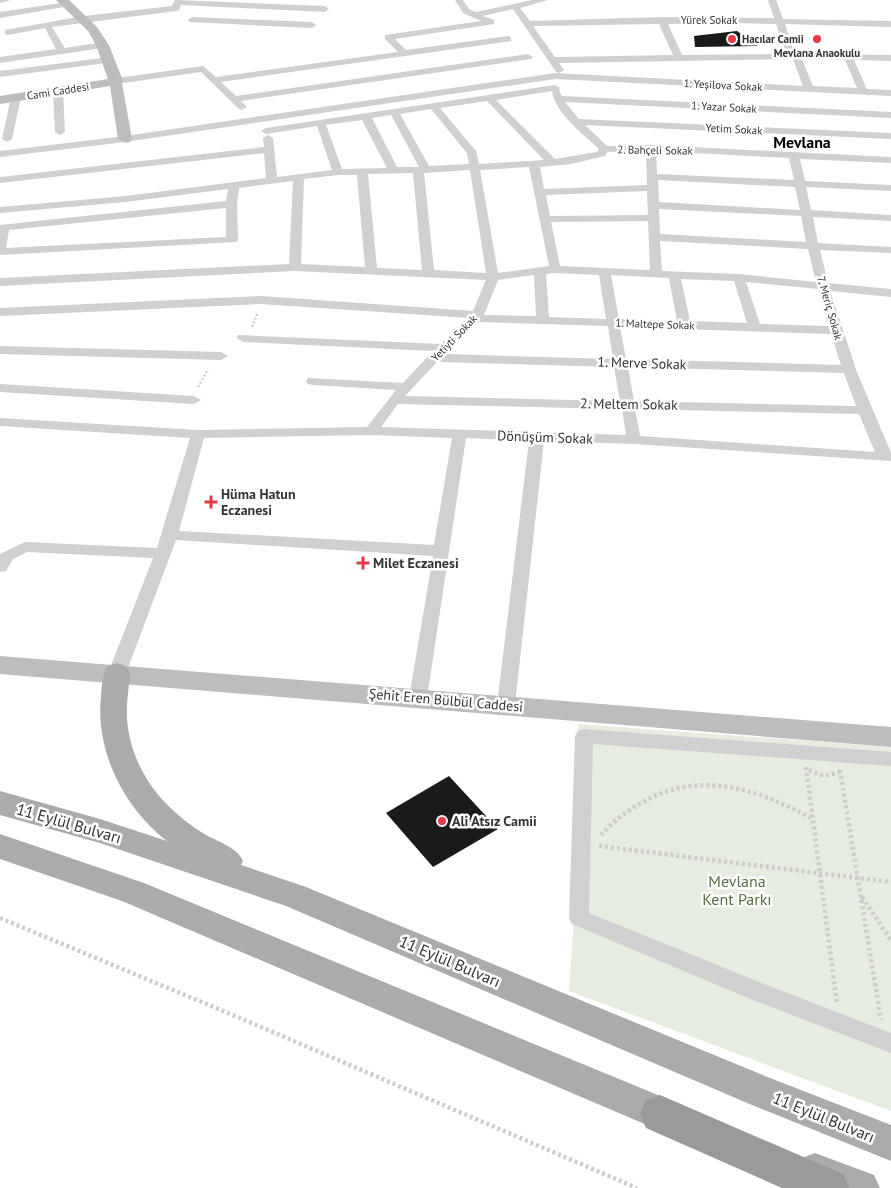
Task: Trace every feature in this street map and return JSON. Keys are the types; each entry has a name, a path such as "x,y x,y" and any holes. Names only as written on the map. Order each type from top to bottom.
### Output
{"highway":[{"path":"660,1114 829,1188"}],"main road":[{"path":"64,2 84,19 103,45 110,60 117,81 125,139"},
{"name":"Cami Caddesi","path":"0,100 117,81"},
{"name":"Şehit Eren Bülbül Caddesi","path":"0,665 891,737"},
{"path":"117,674 114,721 120,751 132,780 151,809 204,849 295,896"},
{"name":"11 Eylül Bulvarı","path":"0,803 100,831 295,896 764,1093 891,1143"},
{"path":"0,846 133,892 660,1114 861,1188"},
{"path":"764,1093 891,1131"}],"street":[{"path":"0,1 7,0"},
{"path":"236,0 220,3 192,20 312,25"},
{"path":"459,0 466,11 491,22 524,54 555,76"},
{"path":"474,15 532,1 544,0"},
{"path":"772,0 780,25 809,89"},
{"path":"0,15 64,2"},
{"path":"0,60 11,43 47,25 176,8 177,2 325,9"},
{"path":"515,6 560,71 555,76 557,99 576,122 604,149"},
{"path":"0,20 11,43"},
{"path":"662,20 672,32 678,55 696,71 753,107 792,52"},
{"name":"Yürek Sokak","path":"527,24 662,20 780,25 891,24"},
{"path":"405,54 388,37 491,22"},
{"path":"47,25 62,51"},
{"path":"734,30 780,25"},
{"path":"11,43 62,51 103,45"},
{"path":"554,60 792,52 848,57 891,58"},
{"path":"213,80 405,54 524,54"},
{"path":"234,99 524,54"},
{"path":"848,57 863,92"},
{"path":"0,74 110,60"},
{"path":"117,81 203,69 266,131 270,149 272,181"},
{"name":"1. Yeşilova Sokak","path":"0,154 125,139 555,76 696,71 753,107 809,89 891,93"},
{"path":"266,131 555,88"},
{"path":"58,91 60,132"},
{"path":"7,139 16,98"},
{"path":"490,98 553,163"},
{"name":"1. Yazar Sokak","path":"557,99 891,115"},
{"path":"434,107 472,153 493,277"},
{"name":"Yetim Sokak","path":"576,122 753,107 891,136"},
{"name":"2. Bahçeli Sokak","path":"0,210 126,199 338,172 422,170 553,163 587,159 601,154 604,149 651,148 753,107 794,155 891,160"},
{"path":"395,113 422,170 428,274"},
{"path":"366,117 394,171"},
{"path":"321,124 338,172"},
{"path":"651,148 656,273"},
{"path":"0,180 270,149"},
{"name":"7. Meriç Sokak","path":"794,155 822,286 835,330 864,410 887,456"},
{"path":"534,164 555,269"},
{"path":"362,172 370,271"},
{"path":"295,267 299,176"},
{"path":"539,192 652,183 800,184 891,188"},
{"path":"231,204 2,227 0,252 232,240 231,204 234,186"},
{"path":"653,205 891,218"},
{"path":"545,219 654,218"},
{"path":"654,237 891,250"},
{"path":"0,282 295,267 493,277 555,269 739,278 891,293"},
{"path":"540,270 543,320"},
{"path":"604,270 634,440"},
{"path":"674,274 684,325"},
{"name":"Yetiyti Sokak","path":"371,431 394,400 477,317 493,277"},
{"path":"739,278 755,327"},
{"name":"1. Maltepe Sokak","path":"0,312 261,300 477,317 835,330"},
{"name":"1. Merve Sokak","path":"243,338 439,353 620,363 849,369"},
{"path":"0,350 221,356"},
{"path":"313,381 408,387"},
{"path":"0,388 194,400"},
{"name":"2. Meltem Sokak","path":"394,400 864,410"},
{"name":"Dönüşüm Sokak","path":"0,422 198,434 371,431 537,436 634,440 887,456"},
{"path":"117,674 170,534 198,434"},
{"path":"418,698 460,434"},
{"path":"506,705 537,436"},
{"path":"170,534 442,551"},
{"path":"0,567 7,555 26,547 163,553"},
{"path":"887,1042 579,918 584,736 839,763 891,759"}],"path":[{"path":"805,760 816,775 831,776 839,763"},
{"path":"805,760 840,1024"},
{"path":"839,763 887,1042"},
{"path":"596,840 623,812 643,799 658,792 692,785 714,783 757,791 793,807 813,819"},
{"path":"592,845 891,882"},
{"path":"861,895 891,940"},
{"path":"0,918 240,1018 637,1188"}],"green space":[{"name":"Mevlana Kent Parkı","path":"578,724 891,747 891,1111 569,991 574,919"}],"building":[{"path":"737,31 758,46 695,47 694,36"},
{"name":"Ali Atsız Camii","path":"449,776 498,829 433,867 386,813"}],"place":[{"name":"Hacılar Camii","path":"732,39"},
{"name":"Mevlana Anaokulu","path":"817,39"},
{"name":"Hüma Hatun Eczanesi","path":"211,502"},
{"name":"Milet Eczanesi","path":"363,563"},
{"name":"Ali Atsız Camii","path":"442,821"}],"district":[{"name":"Mevlana","path":"802,142"}]}
